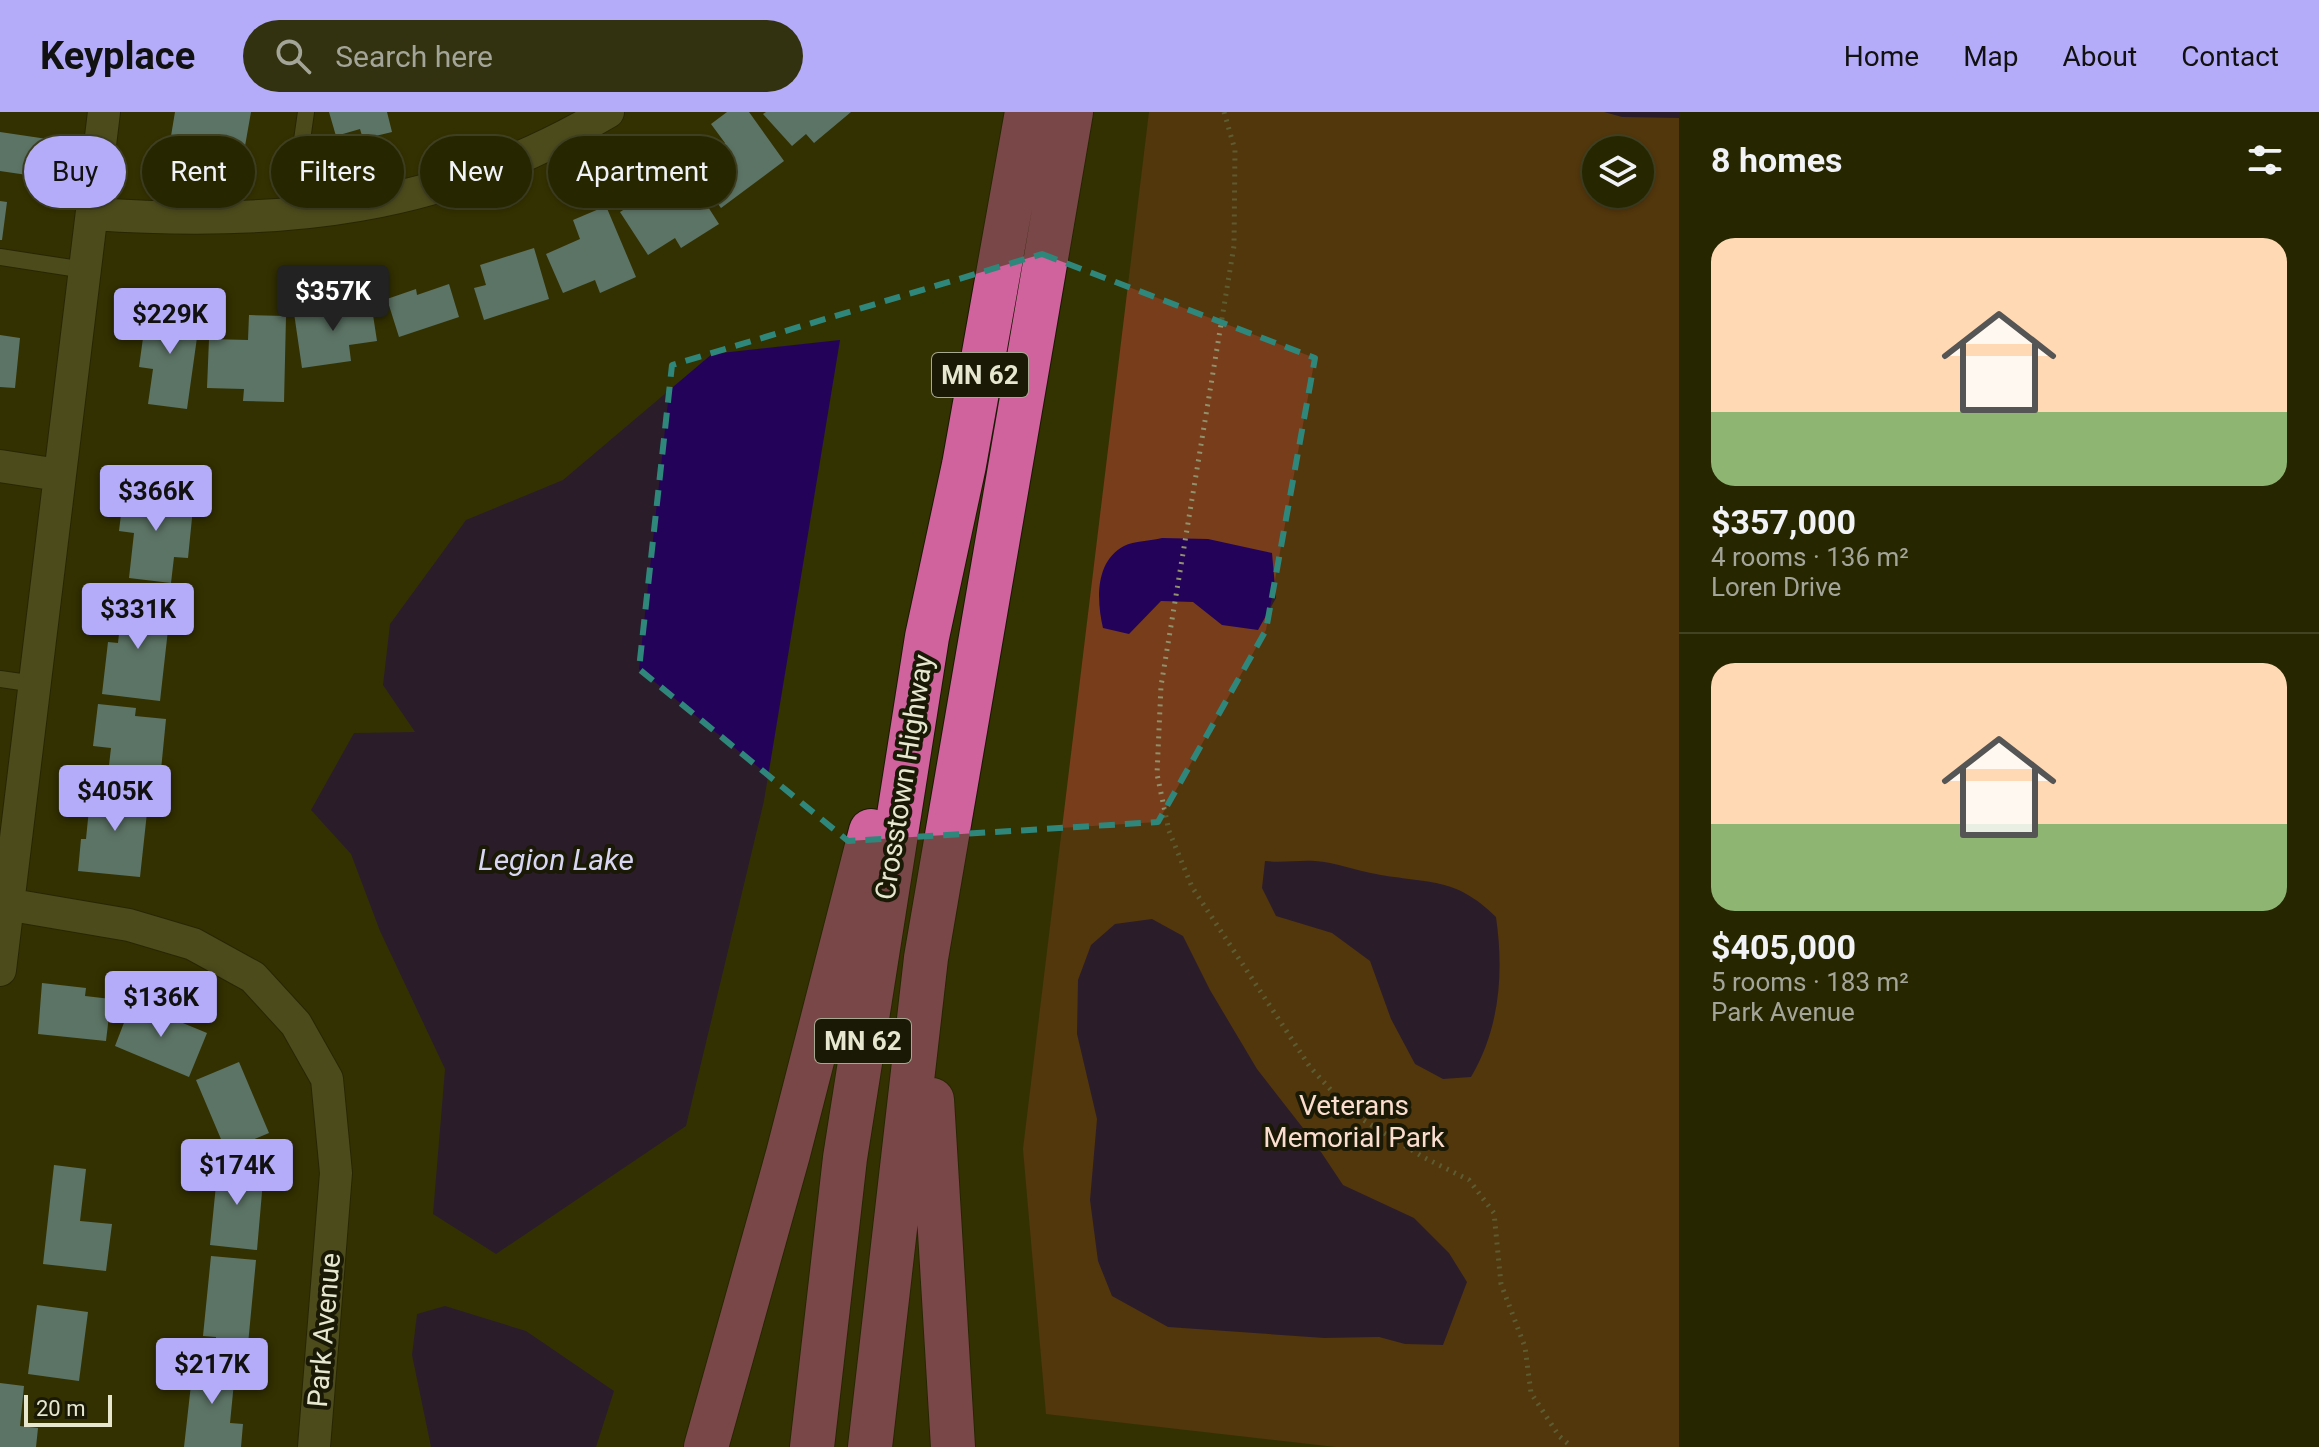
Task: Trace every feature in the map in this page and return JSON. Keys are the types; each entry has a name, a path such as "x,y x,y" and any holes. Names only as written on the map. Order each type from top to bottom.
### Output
{"highway":[{"name":"Crosstown Highway","path":"812,1447 845,1158 927,637 964,465 1027,112"},
{"name":"Crosstown Highway","path":"870,1447 926,958 1071,112"},
{"path":"706,1447 927,637"},
{"path":"926,958 936,1201 953,1447"}],"street":[{"path":"0,970 4,904 35,684 104,112"},
{"path":"93,214 193,221 291,217 388,202 483,173 573,133 608,112"},
{"path":"0,466 59,475"},
{"name":"Park Avenue","path":"4,904 129,925 193,944 253,977 296,1024 327,1079 336,1173 314,1447"}],"lane":[{"path":"291,217 306,112"},
{"path":"0,257 85,270"},
{"path":"0,679 35,684"}],"path":[{"path":"1224,112 1235,150 1234,246 1161,686 1157,774 1169,831 1192,887 1310,1067 1352,1113 1423,1157 1469,1180 1494,1213 1501,1284 1525,1347 1531,1393 1559,1436 1572,1447"}],"highlighted area":[{"path":"1042,254 1315,358 1266,630 1158,822 848,841 639,669 672,365"}],"green space":[{"name":"Veterans Memorial Park","path":"1149,112 1679,112 1679,1447 1336,1447 1046,1414 1023,1149"}],"water":[{"path":"1604,112 1679,112 1679,118 1622,117"},
{"name":"Legion Lake","path":"840,340 764,801 686,1126 496,1254 433,1214 445,1069 380,931 351,854 311,810 354,733 415,732 383,685 390,624 466,520 563,480 712,354"},
{"path":"1162,538 1208,539 1272,553 1276,598 1258,630 1222,625 1193,602 1161,601 1129,634 1103,628 1099,595 1107,562 1124,546"},
{"path":"1265,861 1323,862 1368,873 1440,884 1467,894 1496,917 1500,958 1494,1019 1471,1077 1443,1079 1415,1064 1391,1019 1370,961 1332,933 1276,916 1262,888"},
{"path":"1152,919 1183,936 1210,990 1257,1069 1343,1185 1414,1218 1449,1253 1467,1282 1443,1345 1405,1344 1379,1337 1324,1338 1168,1327 1112,1296 1098,1261 1090,1200 1097,1119 1077,1034 1078,980 1091,945 1115,924"},
{"path":"445,1306 526,1331 614,1391 596,1447 431,1447 412,1355 417,1314"}],"building":[{"path":"175,112 251,112 247,136 171,136"},
{"path":"329,112 387,112 392,132 362,136 360,129 336,136"},
{"path":"727,112 749,112 784,161 736,197 736,136 720,136 711,124"},
{"path":"851,112 814,143 806,134 792,146 763,114"},
{"path":"0,132 27,136 24,136 24,174 0,171"},
{"path":"0,201 7,202 2,240 0,240"},
{"path":"607,208 636,277 600,293 595,280 563,293 546,254 580,239 573,220"},
{"path":"626,208 709,208 719,224 681,248 675,238 648,255 620,212"},
{"path":"534,248 549,299 484,320 474,288 486,285 480,265"},
{"path":"449,284 459,317 399,337 387,299 416,289 417,295"},
{"path":"371,302 377,341 349,345 351,361 302,368 294,313"},
{"path":"147,309 200,316 187,409 148,404 153,369 139,367"},
{"path":"249,315 286,316 284,402 243,401 244,389 207,388 209,339 248,340"},
{"path":"0,335 20,338 15,388 0,387"},
{"path":"124,490 194,498 188,558 174,557 171,583 129,578 134,533 119,531"},
{"path":"123,597 171,603 160,701 102,694 108,642 118,643"},
{"path":"98,704 136,708 135,716 166,719 160,780 137,777 137,786 107,783 111,748 93,746"},
{"path":"91,789 149,794 140,877 78,871 81,839 86,839"},
{"path":"42,983 86,988 85,996 111,999 106,1041 38,1034"},
{"path":"132,1002 207,1033 189,1077 115,1046"},
{"path":"239,1062 269,1133 226,1151 196,1080"},
{"path":"54,1165 86,1169 80,1221 112,1224 106,1271 43,1264"},
{"path":"218,1165 264,1169 257,1250 210,1245"},
{"path":"211,1256 256,1260 247,1355 215,1351 216,1337 203,1336"},
{"path":"37,1305 88,1312 79,1381 28,1374"},
{"path":"194,1358 236,1362 230,1423 243,1424 241,1447 184,1447"},
{"path":"0,1383 24,1386 20,1426 38,1428 36,1447 0,1447"}]}
